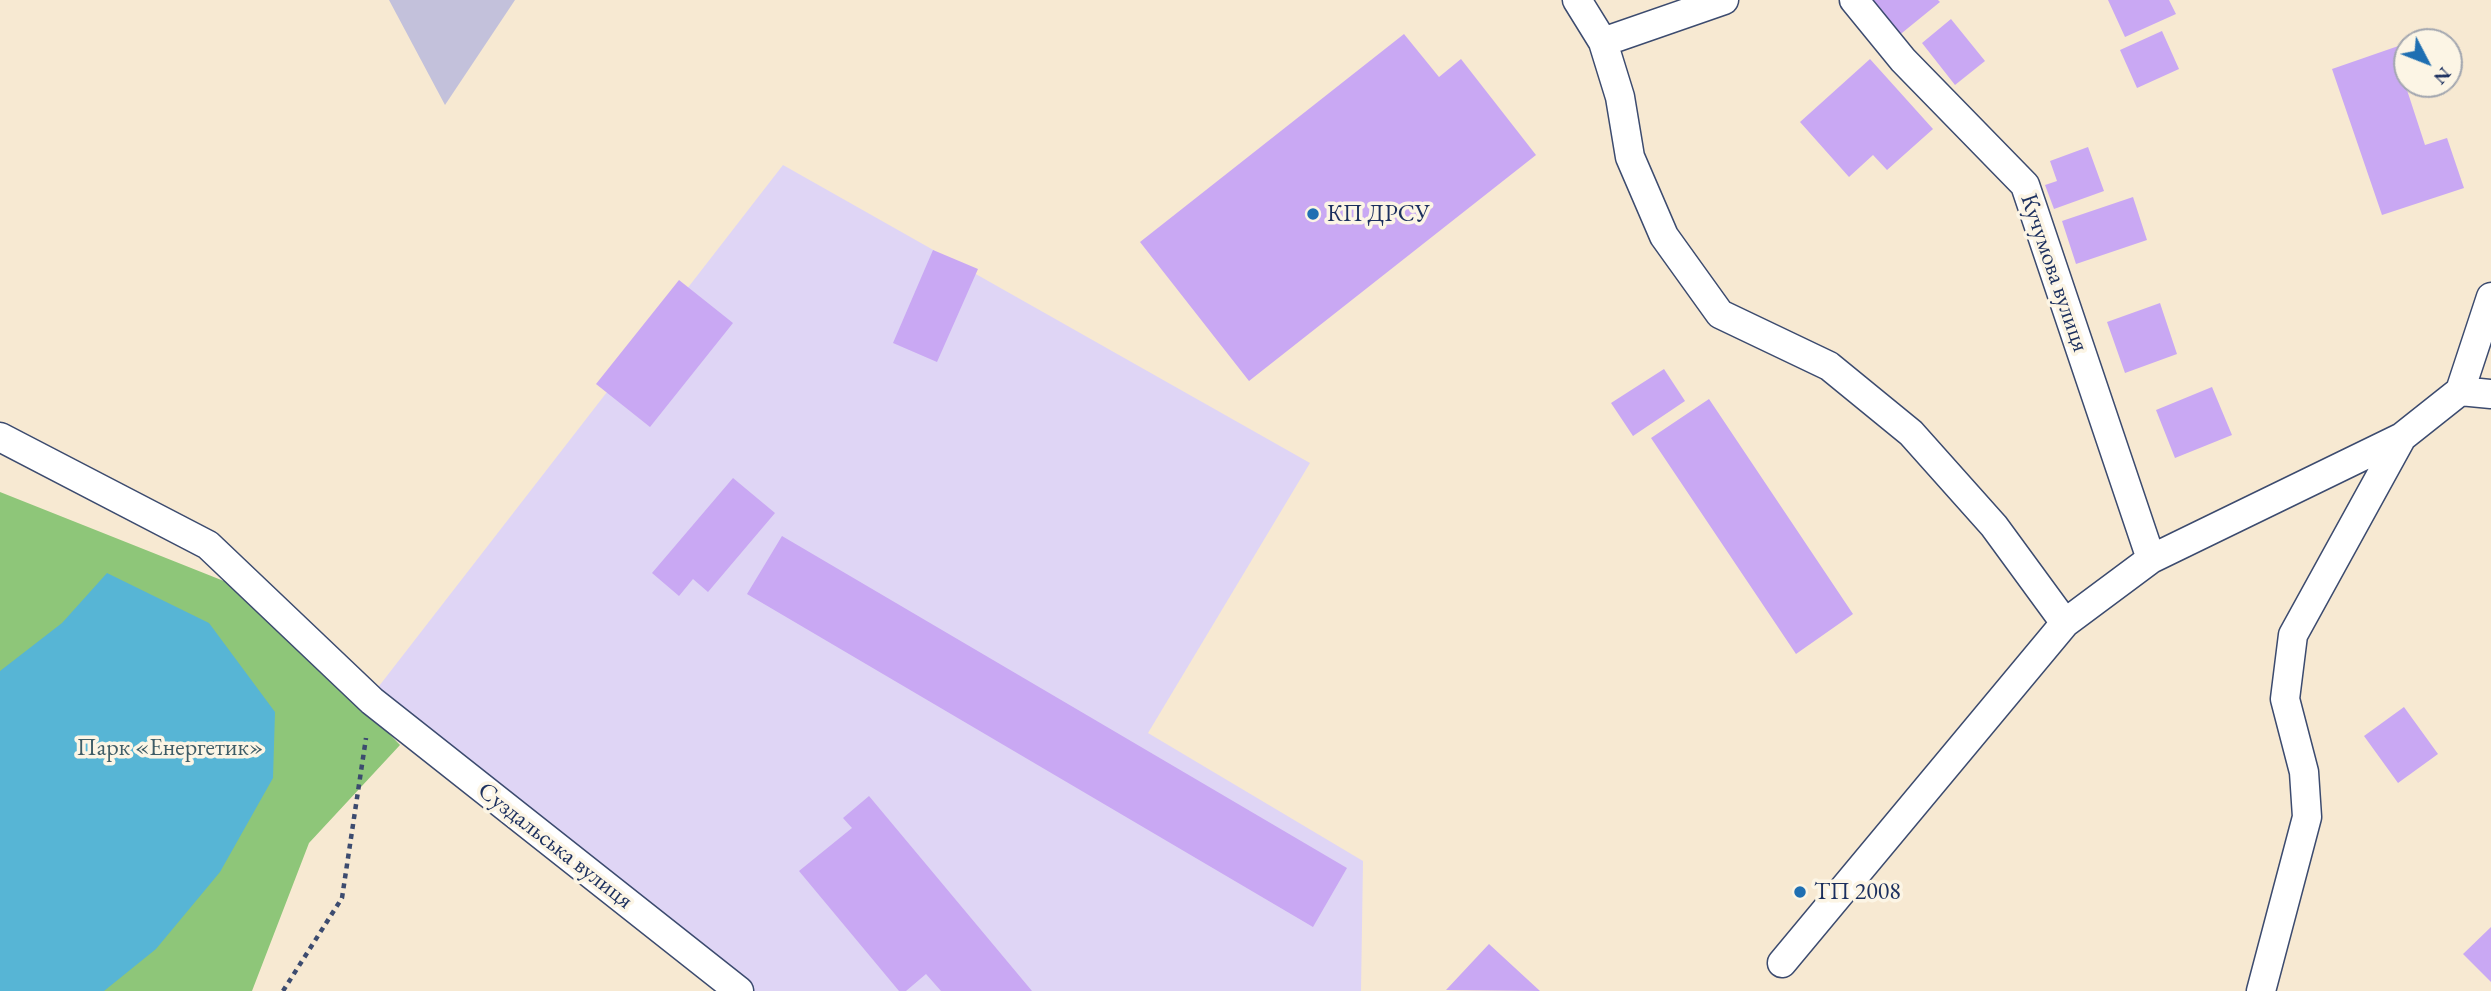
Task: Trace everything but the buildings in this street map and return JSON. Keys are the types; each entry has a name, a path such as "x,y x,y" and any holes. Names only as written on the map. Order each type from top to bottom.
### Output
{"street":[{"path":"1577,0 1603,42 1620,97 1630,157 1664,236 1720,314 1829,366 1911,433 1994,526 2065,624"},
{"path":"1603,42 1724,0"},
{"name":"Кучумова вулиця","path":"1854,0 1903,60 2025,185 2151,559"},
{"path":"1782,963 2065,624 2151,559 2402,437 2460,391 2491,297"},
{"path":"2460,391 2491,394"},
{"name":"Суздальська вулиця","path":"0,437 208,545 372,701 739,991"},
{"path":"2262,991 2307,817 2304,772 2285,699 2293,635 2402,437"}],"path":[{"path":"284,991 342,898 372,701"}],"shaded area":[{"path":"389,0 515,0 445,105"},
{"path":"783,165 1310,463 1148,733 1363,861 1361,991 754,991 376,690"}],"green space":[{"name":"Парк «Енергетик»","path":"0,492 254,593 400,745 309,843 252,991 0,991"}],"water":[{"name":"Парк «Енергетик»","path":"107,573 209,623 275,712 273,778 220,872 156,949 104,991 0,991 0,671 62,623"}],"place":[{"name":"КП ДРСУ","path":"1313,214"},
{"name":"ТП 2008","path":"1800,892"}]}
